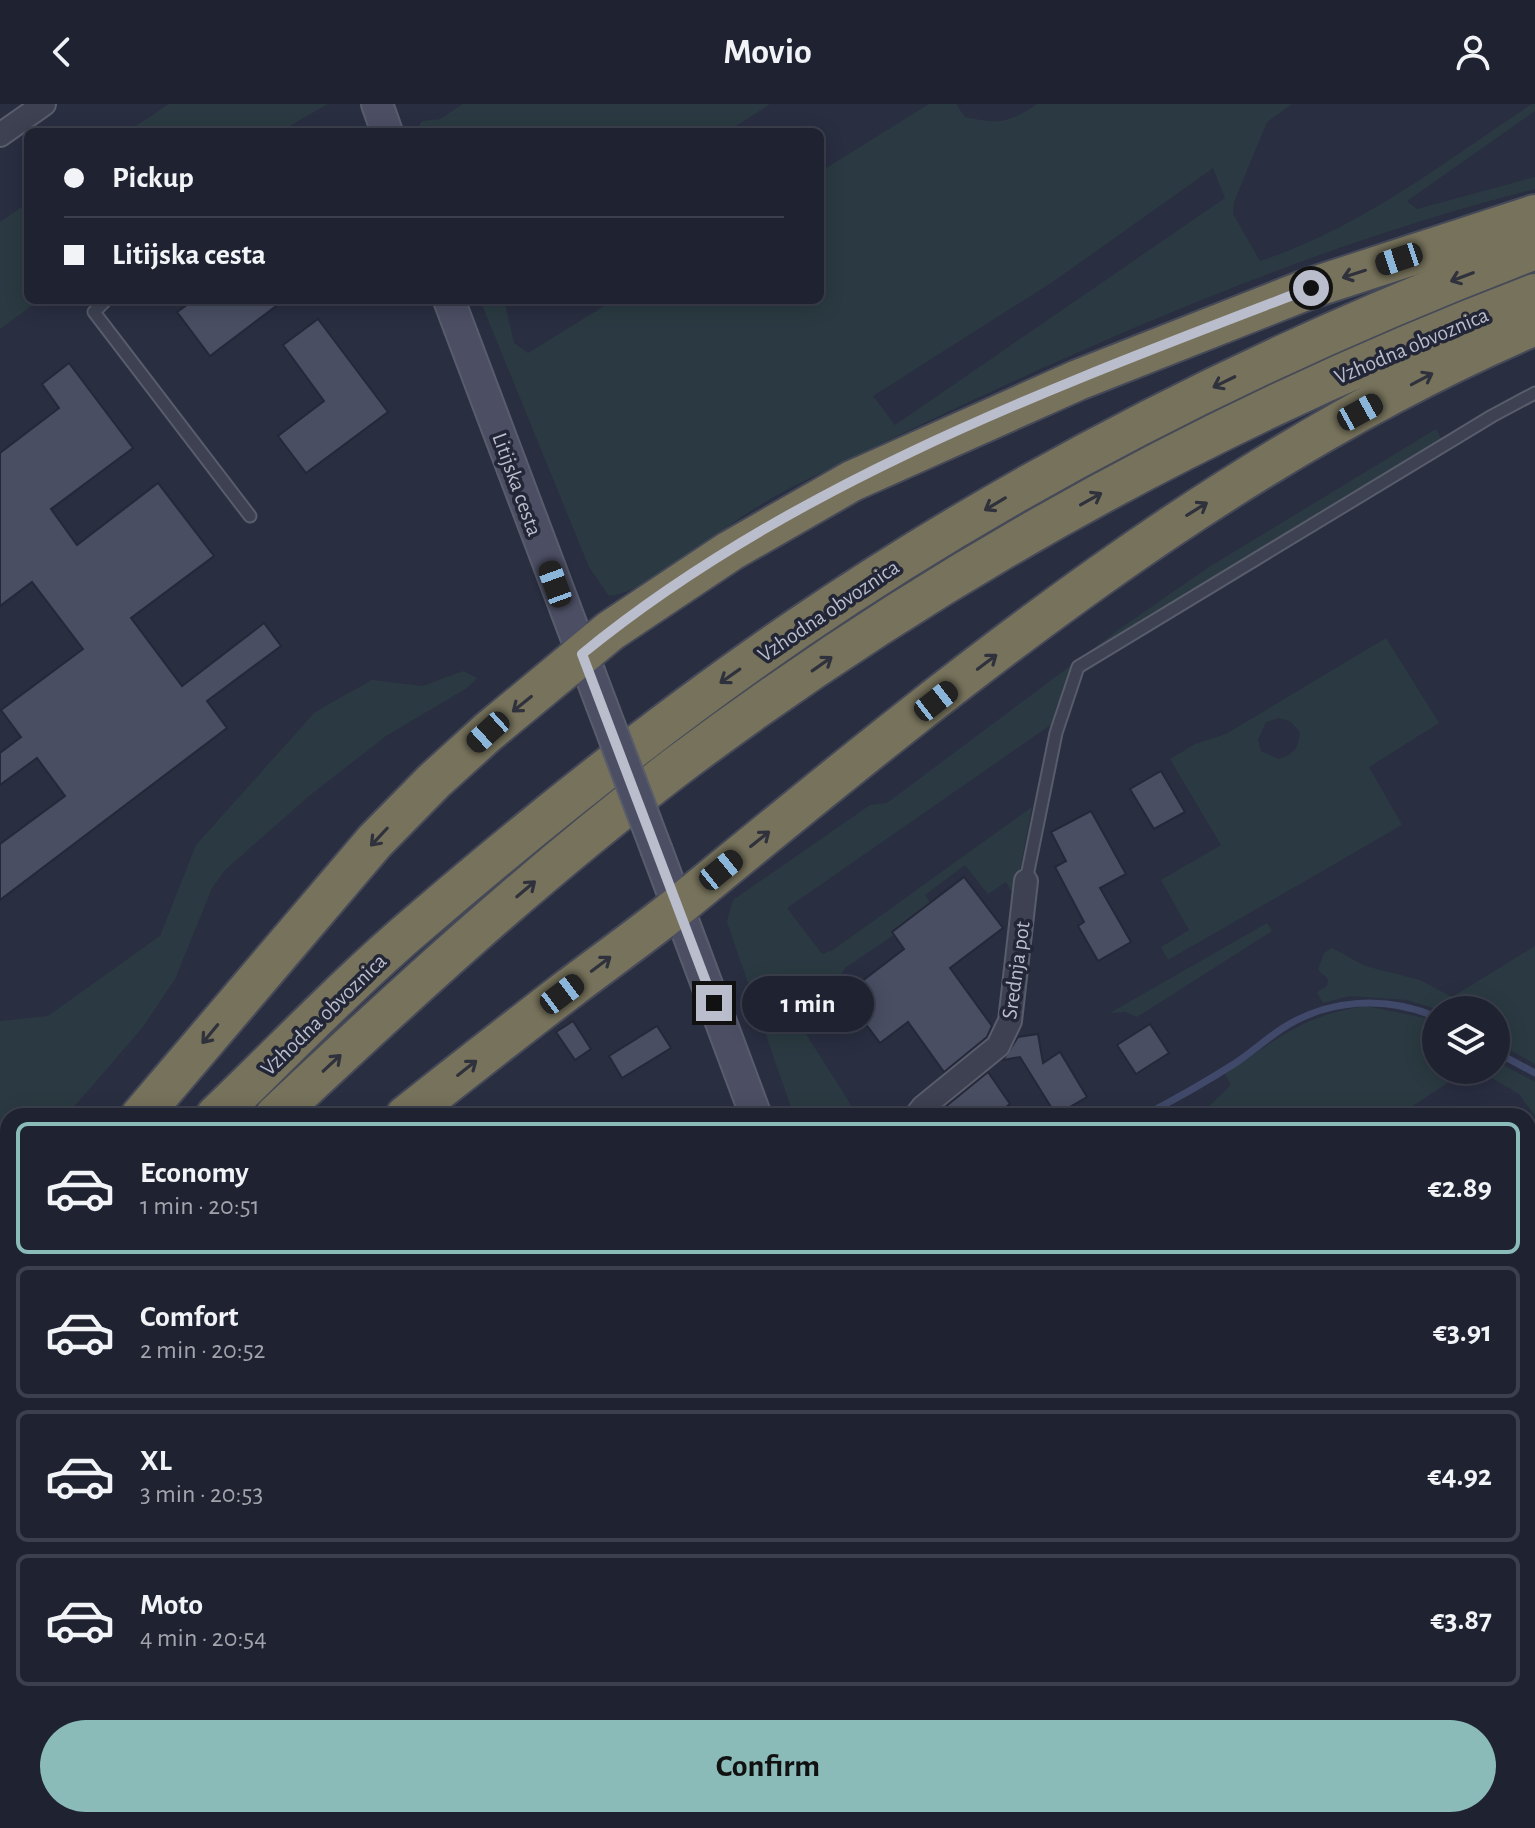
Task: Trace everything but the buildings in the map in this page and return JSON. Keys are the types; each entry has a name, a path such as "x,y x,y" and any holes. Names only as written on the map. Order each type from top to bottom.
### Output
{"highway":[{"path":"148,1108 375,841 488,732 641,610 793,513 963,429 1311,288 1535,215"},
{"name":"Vzhodna obvoznica","path":"224,1108 427,916 585,784 798,628 993,505 1112,438 1331,331 1535,249"},
{"name":"Vzhodna obvoznica","path":"284,1108 445,957 585,839 676,767 840,651 1046,523 1153,465 1342,374 1535,294"},
{"path":"416,1108 678,906 809,798 1084,587 1282,455 1439,369 1535,325"}],"main road":[{"name":"Litijska cesta","path":"451,304 753,1108"}],"street":[{"path":"0,135 44,104"},
{"name":"Srednja pot","path":"922,1108 998,1046 1010,1021 1026,881"}],"lane":[{"path":"102,304 94,312 250,516"},
{"path":"1026,881 1056,733 1078,667 1478,424 1535,393"}],"shaded area":[{"path":"169,104 327,104 287,128 133,128"},
{"path":"463,104 770,104 733,128 418,128 422,121 440,119"},
{"path":"929,104 956,104 965,117 1002,121 1037,104 1292,104 1267,122 1234,202 1233,214 1260,261 1333,231 1367,212 1535,104 1535,111 1407,201 1417,209 1535,177 1535,189 1345,246 1252,280 1069,356 786,490 652,578 620,594 609,596 589,567 482,304 505,304 514,343 528,353 608,304 824,304 824,170","holes":["1213,168 1225,198 895,425 873,396 1054,281"]},
{"path":"24,206 24,304 34,304 0,329 0,222"},
{"path":"1436,429 1442,440 1186,596 1117,645 1077,675 1057,706 1052,724 787,908 822,954 833,950 1032,807 1016,890 1011,891 1006,882 988,894 965,865 925,895 934,908 845,968 836,984 794,1015 853,1108 791,1108 727,922 733,900 870,805 887,803 1118,630 1209,567"},
{"path":"1386,638 1439,723 1369,767 1402,825 1168,960 1161,947 1189,930 1161,880 1221,845 1170,759 1195,744 1226,734","holes":["1279,718 1290,721 1300,732 1295,750 1279,759 1261,751 1258,740 1266,722"]},
{"path":"463,671 477,678 467,688 386,736 309,796 225,870 212,888 175,979 143,1027 73,1108 0,1108 0,1021 48,1016 160,936 196,845 315,712 372,680 423,686"},
{"path":"1267,923 1272,931 1137,1017 1125,1012 1110,1013"},
{"path":"1535,946 1535,1064 1510,1050 1510,996 1454,996"},
{"path":"1332,948 1365,966 1420,980 1450,996 1422,996 1422,1005 1407,1000 1350,996 1323,1003 1317,992 1327,986 1328,979 1318,970 1324,953"},
{"path":"1365,1006 1422,1017 1422,1084 1446,1084 1409,1108 1205,1108 1231,1085 1225,1074 1290,1031 1323,1016"},
{"path":"1510,1069 1535,1082 1535,1108 1529,1108 1519,1094 1502,1084 1510,1084"}],"waterway":[{"path":"1158,1108 1234,1064 1283,1028 1319,1011 1358,1003 1377,1003 1422,1012"},
{"path":"1510,1060 1535,1073"}],"route":[{"path":"714,1003 582,654 617,626 730,551 852,481 1078,380 1311,288"}]}
